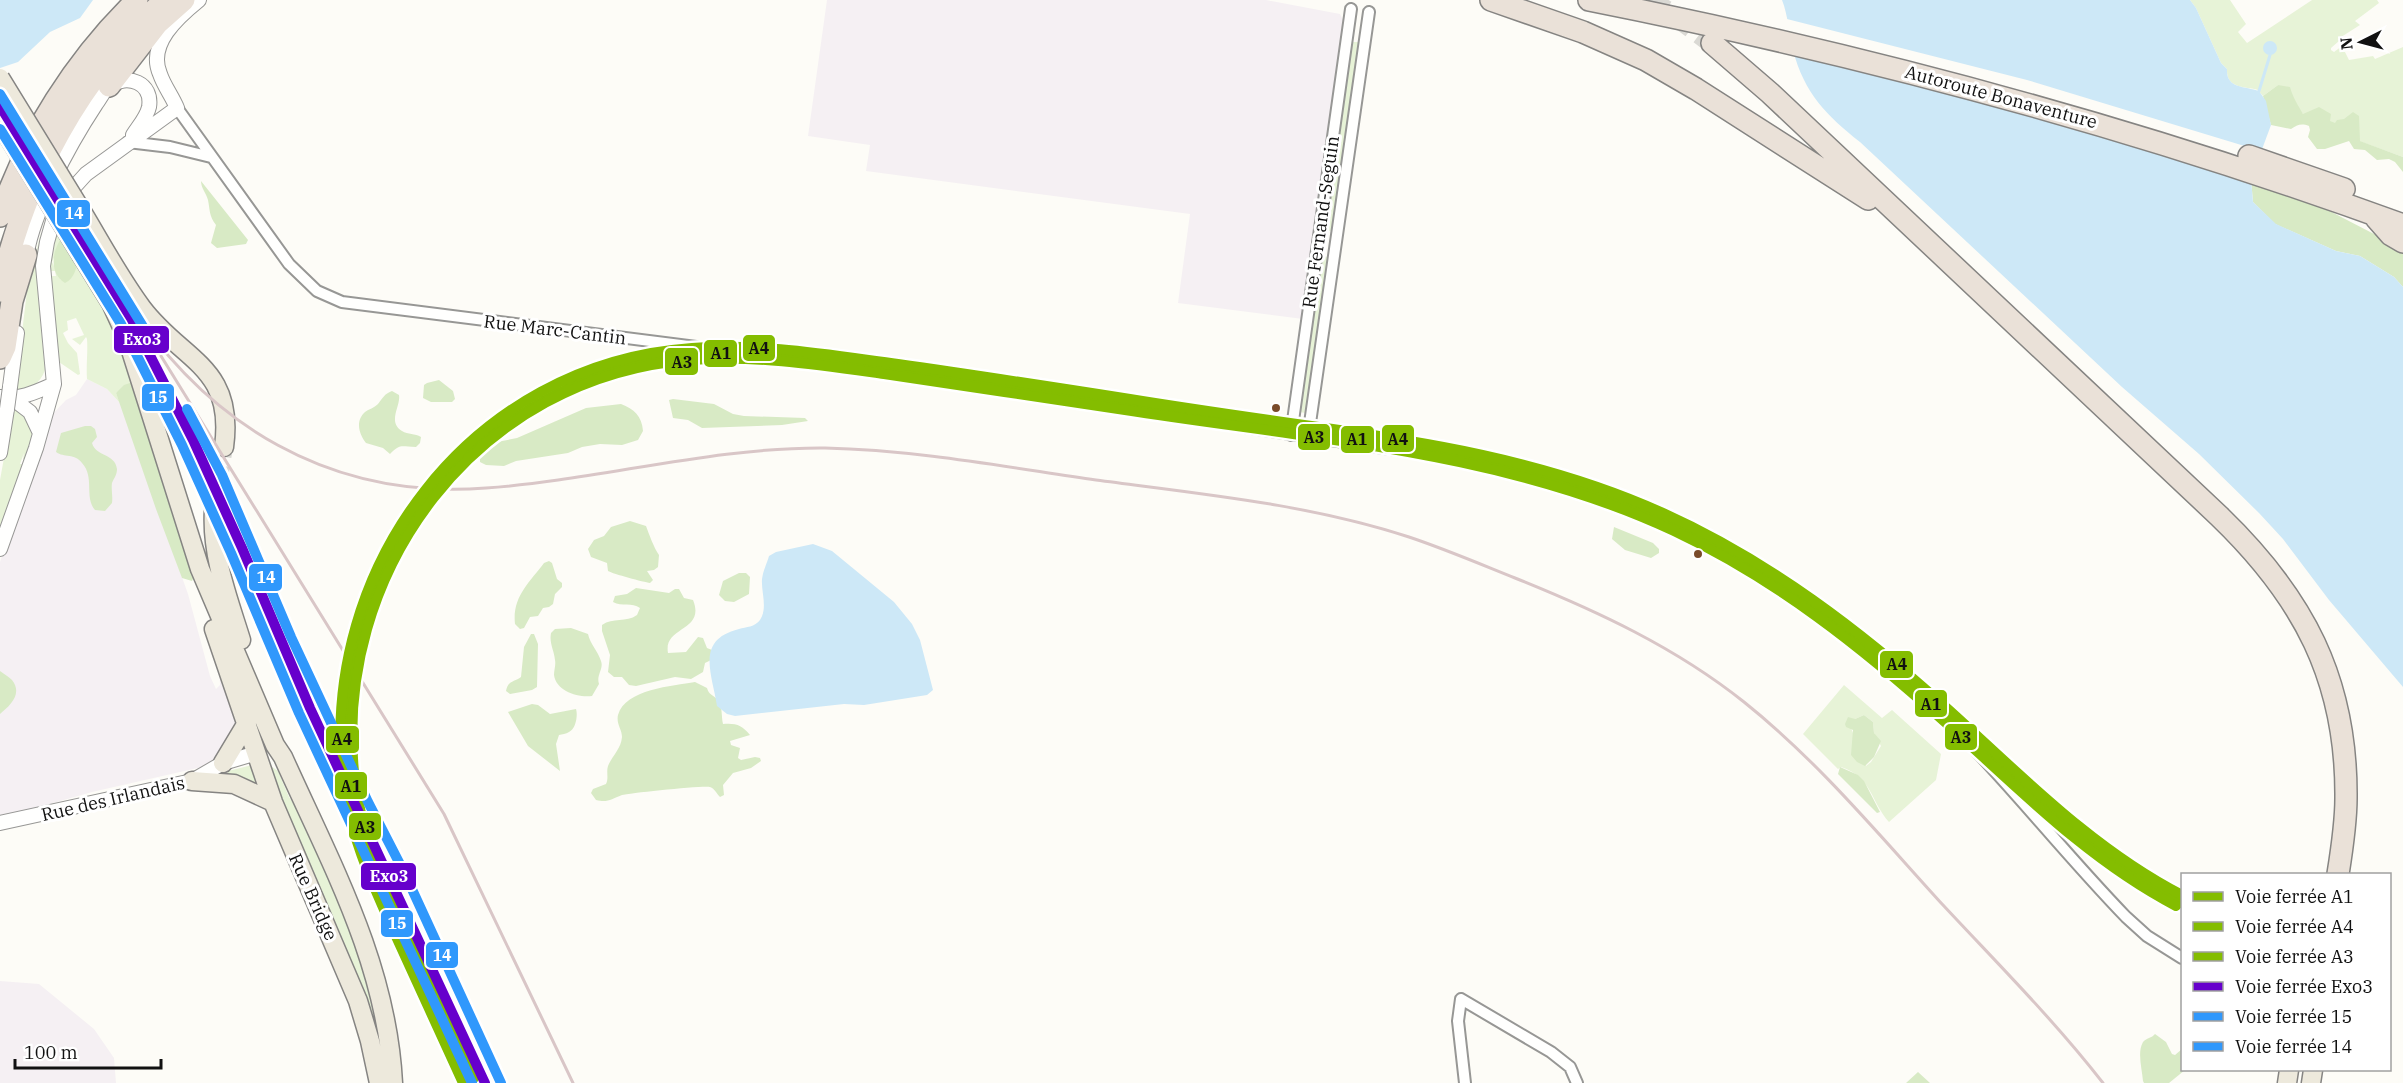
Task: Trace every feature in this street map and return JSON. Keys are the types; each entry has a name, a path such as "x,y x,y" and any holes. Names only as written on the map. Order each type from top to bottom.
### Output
{"highway":[{"path":"0,216 7,184 74,74 104,35 137,0"},
{"path":"0,291 9,250 22,211 40,168 59,134 78,102 107,62 140,24 165,0"},
{"path":"109,86 152,30 184,0"},
{"path":"1491,0 1583,32 1646,60 1696,89 1910,226"},
{"name":"Autoroute Bonaventure","path":"1589,0 1761,29 1995,79 2138,120 2403,225"},
{"name":"Autoroute Bonaventure","path":"1660,0 1761,29"},
{"path":"1712,43 1770,93 2234,530 2271,572 2295,605 2310,631 2324,664 2340,725 2346,798 2338,873"},
{"name":"Autoroute Bonaventure","path":"2256,165 2403,210"},
{"path":"2372,213 2391,235 2403,242"},
{"path":"0,358 5,347 12,301 26,255"}],"main road":[{"path":"0,78 142,308 198,363 221,394 226,415 221,444"},
{"name":"Rue Bridge","path":"0,123 111,303 127,338 200,569 209,612 228,675 273,802 353,987 370,1041 379,1083"},
{"name":"Rue Bridge","path":"212,506 209,540 228,614 245,718"},
{"name":"Rue Bridge","path":"200,569 228,614 281,745 283,757 368,952 386,1020 393,1083"},
{"path":"223,763 245,718"},
{"path":"257,756 283,757"},
{"path":"192,781 234,784 273,802"}],"street":[{"name":"Rue Marc-Cantin","path":"199,0 180,16 164,36 158,54 158,68 177,108 211,158 289,264 317,291 342,302 792,359 1467,461 1564,486 1658,521 1715,549 1767,578 1833,622 1907,682 1970,744 2126,917 2147,936 2181,957"},
{"name":"Rue Fernand-Seguin","path":"1291,435 1351,9"},
{"name":"Rue Fernand-Seguin","path":"1308,437 1369,12"},
{"path":"0,453 26,255 41,210 61,164 81,128 109,86 129,79 137,80 145,89 148,96 148,110 128,142"},
{"path":"0,549 40,433 54,384 44,274 48,234 59,209 76,183 128,142 177,108"},
{"path":"128,142 170,147 211,158"},
{"path":"7,398 33,394 54,384"},
{"path":"7,398 30,412 40,433"},
{"name":"Rue des Irlandais","path":"0,823 192,781 223,763 257,756"},
{"path":"1465,1083 1458,1021 1461,999 1551,1052 1570,1067 1577,1083"}],"shaded area":[{"path":"827,0 1266,0 1340,14 1344,22 1303,319 1178,303 1190,214 866,171 870,145 808,136"},
{"path":"87,379 107,389 120,403 188,594 210,676 216,689 220,685 219,658 236,718 236,726 216,760 202,767 92,792 0,818 0,562 48,419 66,400 76,395"},
{"path":"0,981 39,984 94,1029 114,1058 116,1083 0,1083"}],"green space":[{"path":"2190,0 2230,0 2246,24 2238,32 2247,43 2312,0 2377,0 2379,3 2355,21 2360,25 2338,39 2339,41 2331,50 2334,52 2342,46 2349,60 2373,56 2375,59 2403,47 2403,157 2307,122 2306,114 2303,114 2278,85 2263,96 2258,90 2237,86 2230,80 2227,69 2221,63 2196,8"},
{"path":"1352,42 1359,42 1332,231 1324,230"},
{"path":"2278,85 2290,87 2303,114 2319,107 2331,114 2330,121 2335,123 2353,112 2359,116 2360,141 2403,157 2403,172 2395,162 2389,159 2377,160 2365,150 2354,149 2349,141 2325,149 2317,149 2308,137 2309,126 2299,125 2291,129 2271,125 2263,96"},
{"path":"2251,179 2318,205 2403,249 2403,287 2394,277 2360,256 2336,251 2275,224 2253,202"},
{"path":"201,181 248,240 246,244 217,248 211,243 216,225 211,216"},
{"path":"57,224 64,235 52,262 61,280 79,258 105,302 133,382 116,393 120,403 107,389 87,379 87,339 86,337 80,345 72,339 84,335 76,318 67,321 68,330 63,333 77,353 80,374 78,375 59,362 51,276 56,276 55,271 50,271"},
{"path":"42,229 36,272 45,370 34,385 15,390 28,283"},
{"path":"64,235 79,258 73,276 65,283 60,279 54,267 55,253"},
{"path":"1321,256 1328,257 1306,413 1299,412"},
{"path":"439,380 453,391 455,399 452,402 431,402 423,398 424,385"},
{"path":"133,382 194,577 192,581 182,578 116,393 124,385"},
{"path":"392,391 399,395 395,423 404,432 421,437 416,447 399,447 390,454 383,448 366,443 361,436 359,423 365,412"},
{"path":"669,400 714,404 733,414 744,416 805,418 808,421 782,425 702,428 688,420 673,418"},
{"path":"621,404 630,408 641,421 643,431 638,440 622,445 600,444 582,447 568,453 516,461 504,466 486,465 480,462 480,452 492,443 517,438 586,408"},
{"path":"13,408 27,417 34,435 27,460 23,459 24,453 20,464 25,464 0,535 0,480"},
{"path":"85,426 95,429 97,437 92,443 97,451 109,457 116,464 116,475 112,483 112,503 105,511 95,510 92,505 88,474 82,463 76,458 56,452 61,433"},
{"path":"630,521 646,526 659,555 658,567 647,571 653,580 650,583 608,571 607,563 591,557 588,549 594,540 604,536 611,527"},
{"path":"1614,527 1653,543 1659,549 1659,553 1651,558 1625,550 1612,539"},
{"path":"549,561 562,587 555,594 553,604 543,608 538,616 530,617 524,628 520,629 515,624 519,598 544,563"},
{"path":"739,573 746,573 750,577 749,594 734,602 725,601 719,595 723,581"},
{"path":"636,588 669,593 679,589 684,598 693,600 694,618 672,638 668,644 668,653 686,652 698,637 703,638 707,648 712,650 711,660 705,663 703,672 691,679 675,677 636,686 629,685 622,677 614,677 608,672 610,655 602,625 637,615 640,608 637,606 613,602 615,596 627,594"},
{"path":"571,628 588,634 601,661 599,684 592,696 580,696 563,689 554,675 555,662 551,633 555,629"},
{"path":"531,634 534,634 538,644 537,687 510,694 506,691 507,687 521,677 524,647"},
{"path":"0,671 12,680 16,695 0,714"},
{"path":"695,682 707,688 719,702 723,724 738,725 750,735 730,741 731,745 740,748 738,758 741,760 755,757 760,758 761,761 751,768 733,773 723,785 724,795 720,797 712,788 705,787 622,795 607,801 596,800 591,793 593,789 606,784 608,766 621,741 618,715 622,706 630,699 651,690"},
{"path":"1844,685 1882,718 1892,710 1941,754 1936,780 1889,822 1859,777 1841,767 1838,769 1803,734","holes":["1864,715 1873,722 1874,733 1881,746 1866,766 1851,728 1855,719"]},
{"path":"532,704 538,705 550,714 576,709 575,725 568,733 559,735 556,744 560,771 528,746 508,712"},
{"path":"1864,715 1873,722 1874,733 1881,741 1874,757 1865,766 1851,755 1853,730 1845,724 1848,717 1855,719"},
{"path":"268,764 278,771 289,797 307,823 368,969 387,1073"},
{"path":"252,765 262,790 227,775 228,771"},
{"path":"1840,767 1858,775 1864,781 1880,812 1877,813 1838,774"},
{"path":"2155,1034 2166,1042 2172,1054 2175,1055 2181,1050 2181,1071 2184,1071 2169,1083 2144,1083 2143,1081 2141,1046"},
{"path":"1918,1072 1930,1083 1906,1083"}],"water":[{"path":"0,0 93,0 80,18 50,32 18,62 0,68"},
{"path":"1782,0 2190,0 2196,8 2221,63 2227,69 2230,80 2237,86 2259,91 2266,101 2271,125 2251,179 2253,202 2276,224 2336,251 2360,256 2394,277 2403,287 2403,687 2329,600 2283,539 2259,513 2199,454 2122,387 1827,113 1803,79 1793,50"},
{"path":"2270,41 2275,43 2277,48 2275,53 2270,55 2265,53 2263,48 2265,43"},
{"path":"813,544 832,551 894,602 912,624 920,640 933,690 927,695 864,705 844,704 735,716 727,714 717,706 710,670 711,649 716,641 725,634 753,625 760,620 764,605 762,579 769,556 776,552"}],"pier":[{"path":"1783,18 2027,80 2261,151 2251,179 2154,149 1790,50"}],"waterway":[{"path":"2259,91 2270,55"}],"tunnel":[{"path":"1648,0 1680,19 1712,43"},
{"path":"214,510 224,447"}],"railway":[{"path":"124,296 157,342 194,383 234,417 278,445 325,467 376,481 429,489 486,488 529,484 740,453 782,449 859,449 961,460 1254,501 1371,526 1409,537 1462,557 1605,617 1691,664 1744,702 1797,749 1848,800 2045,1014 2103,1083"},
{"path":"135,325 162,368"},
{"path":"161,356 444,814 573,1083"}],"rail line":[{"name":"14","path":"0,94 147,333"},
{"name":"Exo3","path":"0,106 131,318 193,440 310,708 485,1083"},
{"name":"15","path":"0,129 121,324 182,445 299,713 472,1083"},
{"name":"A4","path":"463,1083 377,894 350,820 343,782 342,702 356,626 384,554 425,490 478,435 541,392 613,362 692,348 770,348 821,354 956,372 1390,438 1528,466 1617,494 1661,512 1740,552 1813,600 1916,681 2032,786 2089,834 2149,877 2181,894"},
{"name":"A1","path":"471,1083 381,886 357,817 349,770 348,698 360,631 384,568 418,511 462,460 515,418 576,385 643,362 686,355 753,354 819,360 1387,444 1530,475 1616,503 1700,539 1740,560 1807,603 1888,666 2035,798 2081,836 2130,872 2181,902"},
{"name":"A3","path":"474,1078 389,891 362,818 355,781 354,704 367,629 394,560 434,498 485,445 546,403 615,374 692,360 740,359 812,364 1335,440 1474,465 1542,482 1609,504 1674,531 1712,550 1783,593 1817,617 1915,695 2055,822 2113,867 2176,906"},
{"name":"14","path":"187,409 222,475 291,637 368,802 405,874 501,1083"}]}
